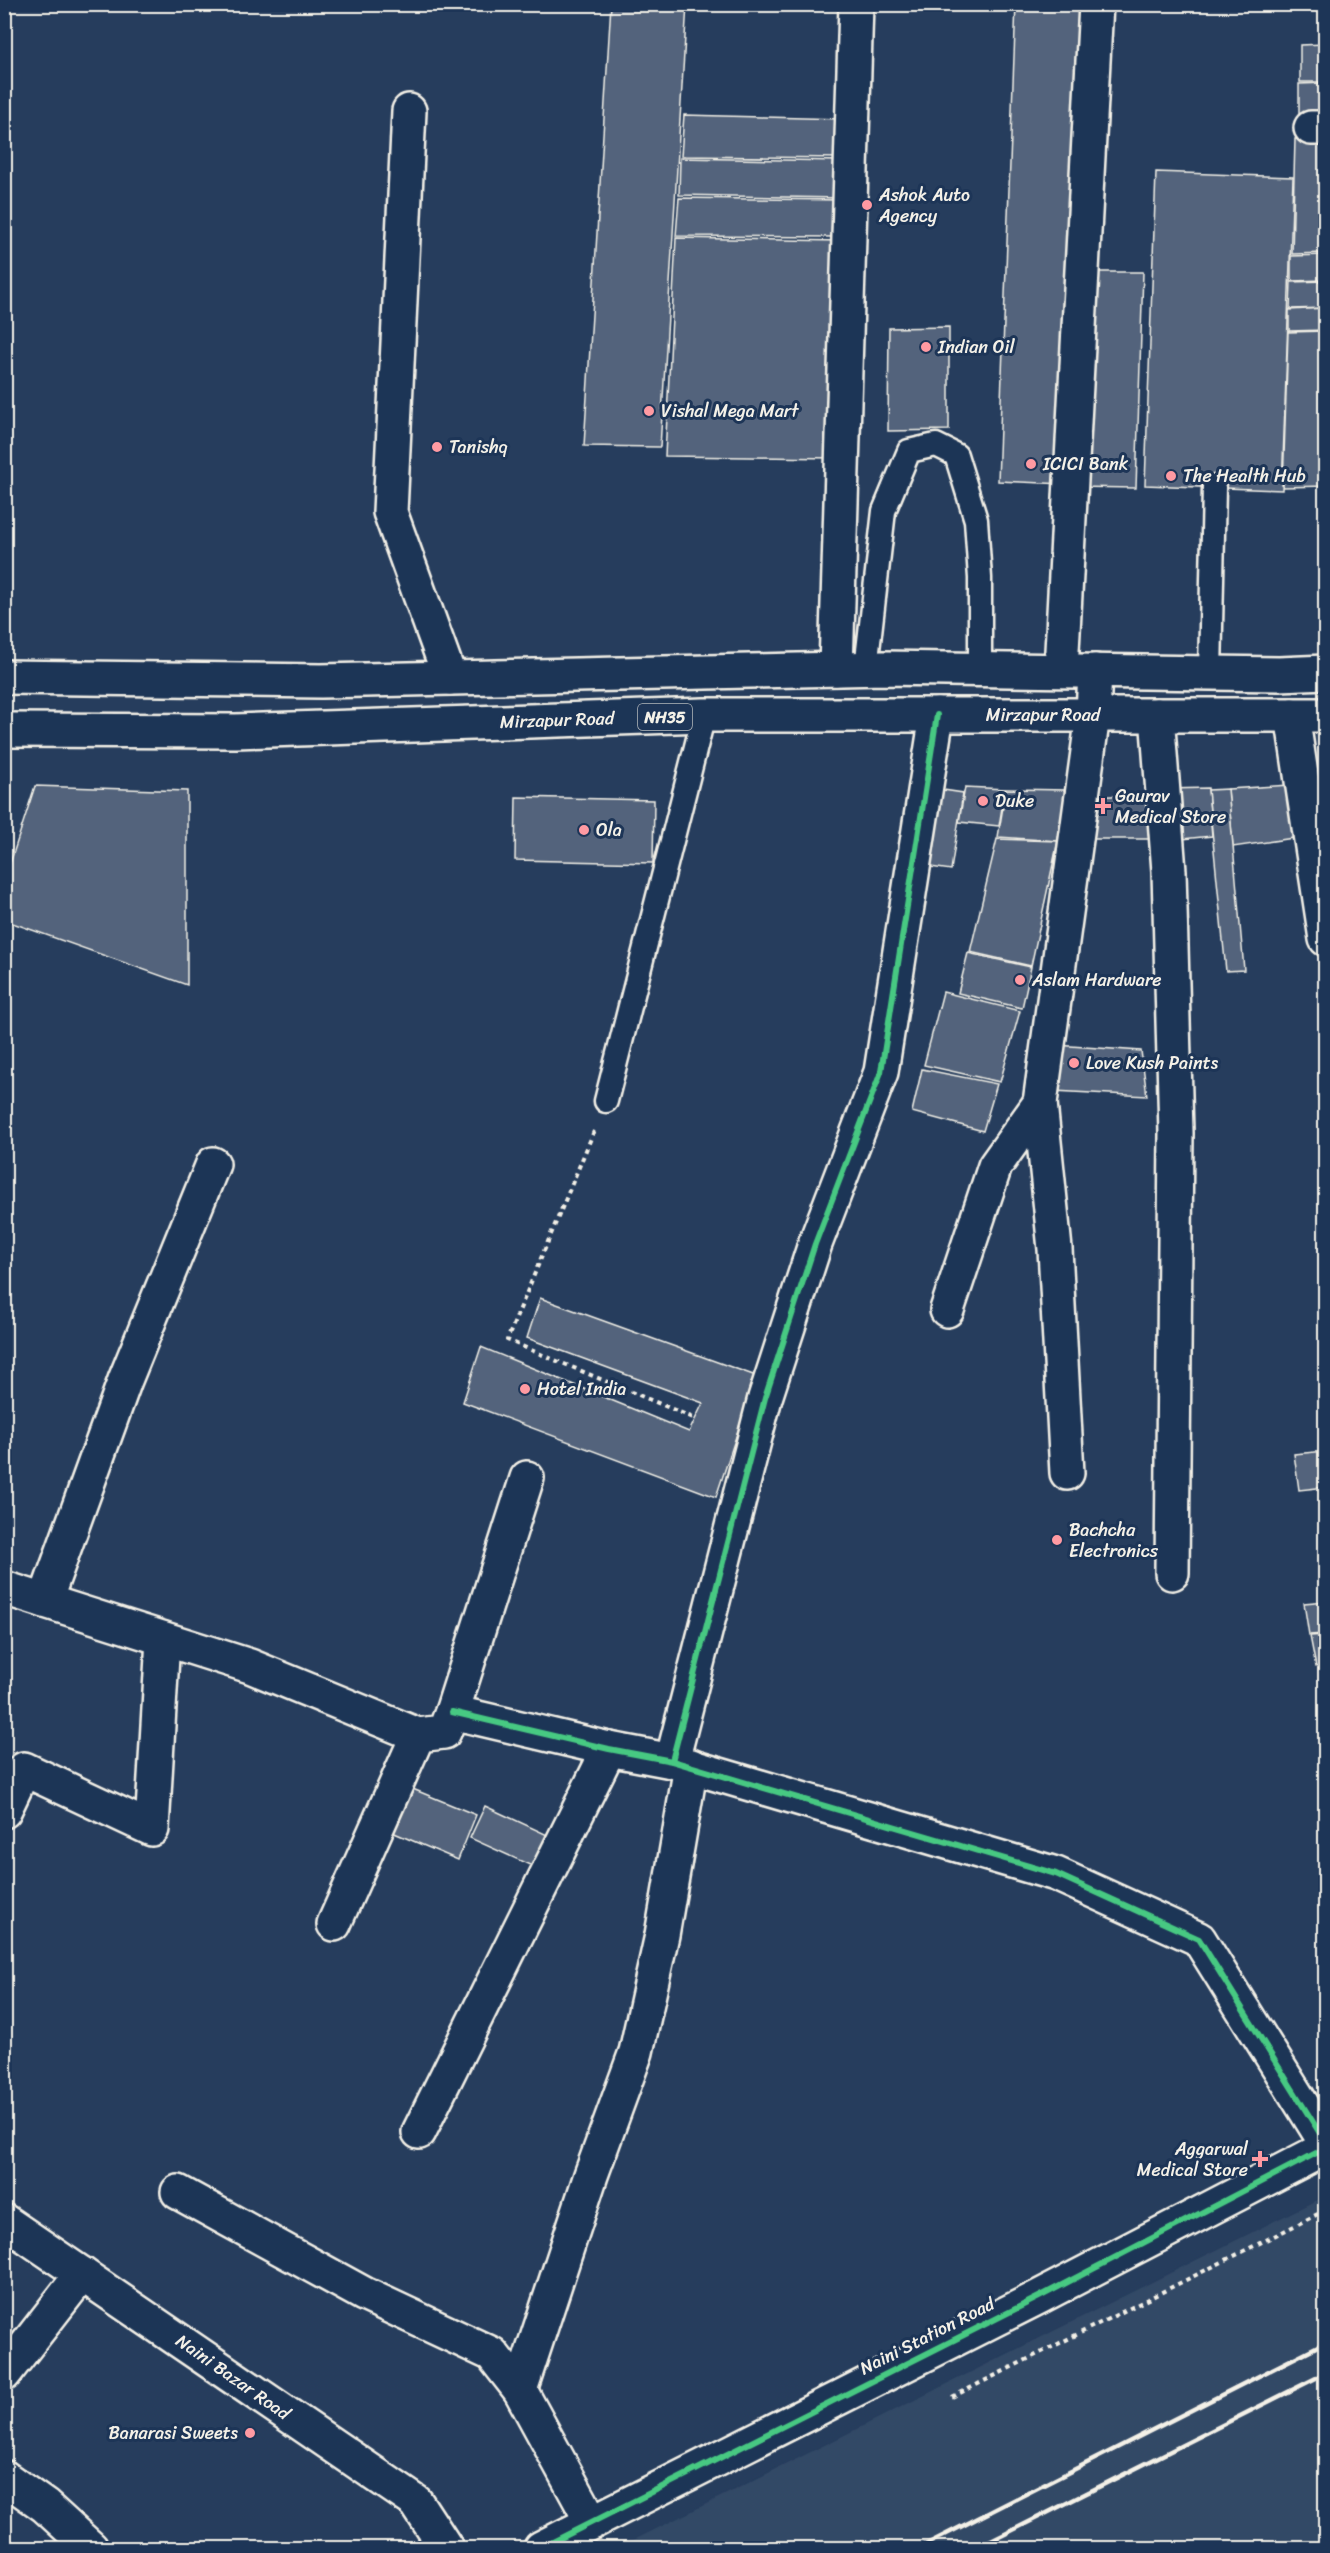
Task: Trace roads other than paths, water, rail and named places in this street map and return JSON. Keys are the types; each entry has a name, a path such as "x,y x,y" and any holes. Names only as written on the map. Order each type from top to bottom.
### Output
{"main road":[{"path":"851,669 856,4"},
{"path":"1061,670 1096,4"},
{"path":"409,111 390,512 450,678"},
{"path":"4,677 321,681 851,669 1326,672"},
{"path":"1067,1473 1055,1249 1040,1103 1093,715 1095,671"},
{"path":"520,2390 591,2175 636,2052 662,1935 681,1763 765,1398 815,1244 881,1072 937,714"},
{"name":"Mirzapur Road","path":"4,730 236,731 704,715 1326,715"},
{"path":"1157,715 1169,872 1176,1133 1172,1573"},
{"path":"1292,715 1326,939"},
{"path":"947,1310 995,1166 1040,1103"},
{"path":"45,1601 125,1380 213,1164"},
{"path":"4,1588 250,1666 418,1735 444,1732 527,1478"},
{"path":"4,1811 24,1769 152,1829 163,1639"},
{"path":"452,1712 609,1749 681,1763 1056,1874 1199,1939 1326,2143"},
{"path":"334,1924 418,1735"},
{"path":"419,2132 609,1749"},
{"name":"Naini Station Road","path":"541,2548 1326,2148"},
{"path":"178,2192 410,2318 492,2354 520,2390 592,2522"},
{"name":"Naini Bazar Road","path":"4,2221 416,2502 446,2548"},
{"path":"4,2374 82,2274"},
{"path":"4,2477 45,2506 91,2548"}],"lane":[{"path":"851,669 884,511 909,451 936,445 956,455 976,520 980,578 980,669"},
{"path":"1210,673 1214,488"},
{"path":"606,1101 704,715"}],"railway":[{"path":"919,2548 1326,2342"},
{"path":"977,2548 1326,2373"}],"place":[{"name":"Ashok Auto Agency","path":"867,205"},
{"name":"Indian Oil","path":"926,347"},
{"name":"Vishal Mega Mart","path":"649,411"},
{"name":"Tanishq","path":"437,447"},
{"name":"ICICI Bank","path":"1031,464"},
{"name":"The Health Hub","path":"1171,476"},
{"name":"Duke","path":"983,801"},
{"name":"Gaurav Medical Store","path":"1103,806"},
{"name":"Ola","path":"584,830"},
{"name":"Aslam Hardware","path":"1020,980"},
{"name":"Love Kush Paints","path":"1074,1063"},
{"name":"Hotel India","path":"525,1389"},
{"name":"Bachcha Electronics","path":"1057,1540"},
{"name":"Aggarwal Medical Store","path":"1260,2159"},
{"name":"Banarasi Sweets","path":"250,2433"}]}
